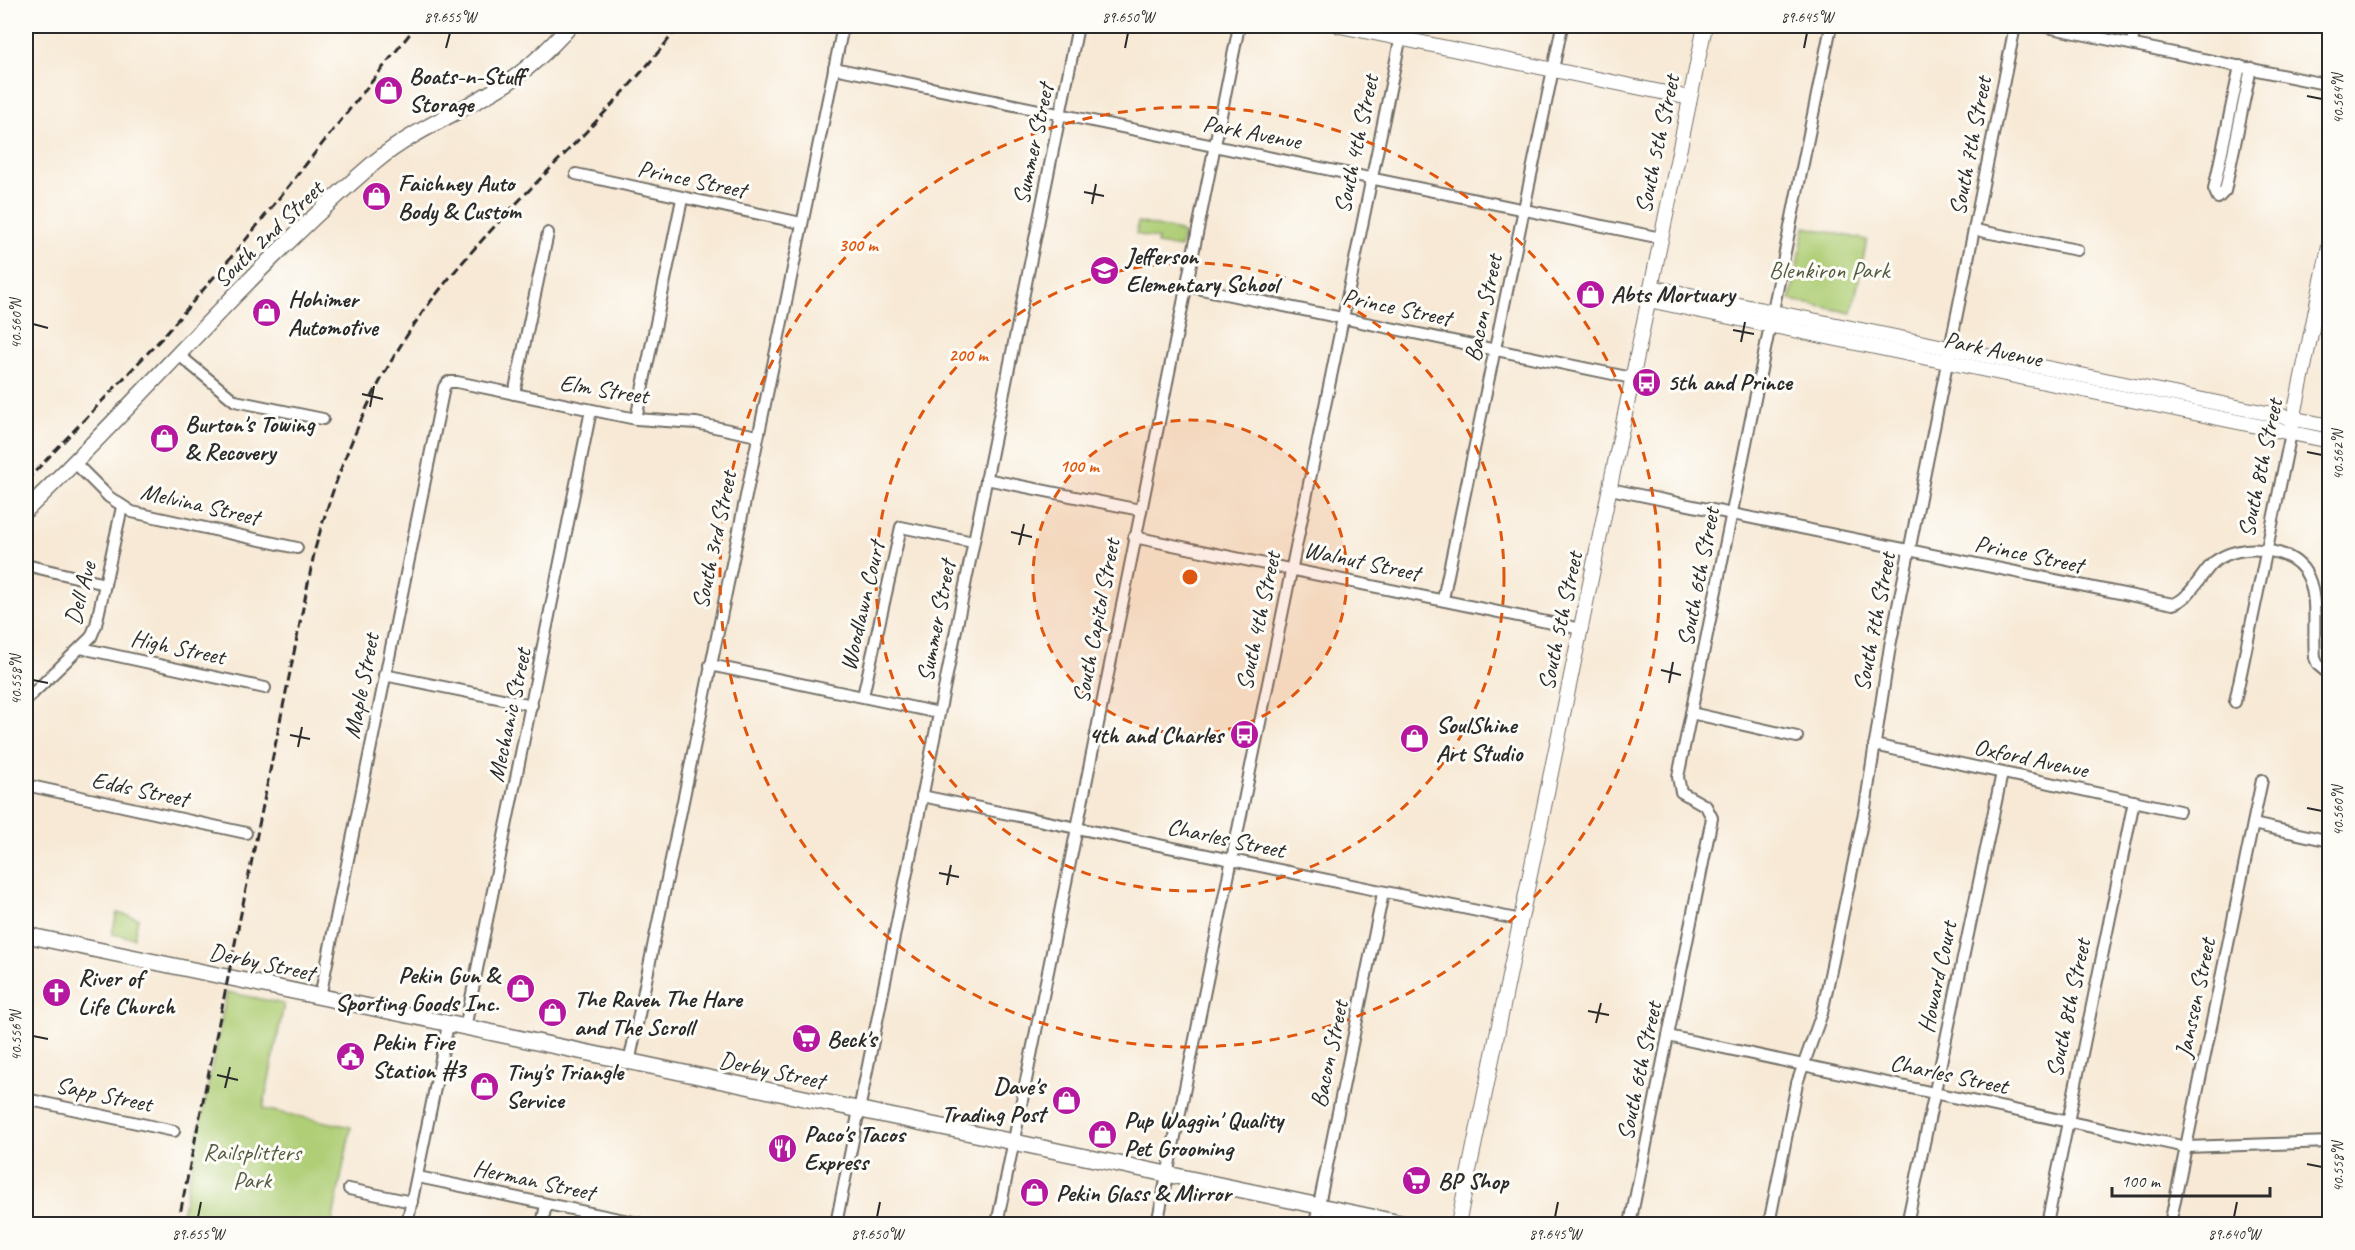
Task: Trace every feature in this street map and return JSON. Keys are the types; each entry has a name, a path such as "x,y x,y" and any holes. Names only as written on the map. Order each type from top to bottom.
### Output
{"main road":[{"name":"South 2nd Street","path":"26,510 75,463 276,255 375,163 410,136 515,77 543,56 570,26"},
{"name":"Derby Street","path":"26,935 629,1064 1405,1224"}],"street":[{"name":"South 3rd Street","path":"629,1064 843,26"},
{"name":"Summer Street","path":"836,1224 1078,26"},
{"name":"South Capitol Street","path":"997,1224 1239,26"},
{"path":"1340,26 1401,32 1552,70 1690,98"},
{"name":"Bacon Street","path":"1443,599 1562,26"},
{"name":"South 5th Street","path":"1458,1224 1705,26"},
{"name":"South 6th Street","path":"1630,1224 1712,818 1706,806 1685,796 1678,786 1831,26"},
{"name":"South 7th Street","path":"1769,1224 1803,1065 1822,1012 1865,808 1909,551 2015,26"},
{"path":"2042,26 2330,85"},
{"path":"2132,44 2135,26"},
{"name":"South 4th Street","path":"1157,1224 1401,32"},
{"path":"2245,67 2225,191 2218,198 2214,189 2245,67"},
{"name":"Park Avenue","path":"834,68 1661,238"},
{"name":"Prince Street","path":"576,174 682,199 801,223"},
{"path":"636,419 682,199"},
{"path":"1975,230 2077,250"},
{"path":"514,394 548,233"},
{"name":"South 8th Street","path":"2235,702 2330,242"},
{"name":"Prince Street","path":"1187,286 1632,378"},
{"name":"Park Avenue","path":"1650,293 1773,312 1950,356 2330,441"},
{"name":"Park Avenue","path":"1650,293 1770,326 1950,356 2330,426"},
{"path":"179,355 235,401 323,419"},
{"name":"Elm Street","path":"446,384 457,382 636,419 696,423 757,436"},
{"name":"Maple Street","path":"320,997 442,391 446,384"},
{"name":"Mechanic Street","path":"465,1028 591,410"},
{"name":"Melvina Street","path":"75,463 122,507 132,512 297,548"},
{"path":"986,478 1140,510"},
{"name":"Prince Street","path":"1610,489 2174,604 2185,598 2199,577 2216,561 2240,550 2266,550 2291,559 2310,579 2316,608 2315,658 2318,665 2330,675"},
{"name":"Dell Ave","path":"26,700 81,648 96,625 122,507"},
{"name":"Woodlawn Court","path":"863,696 901,527 973,542"},
{"name":"Walnut Street","path":"1134,537 1581,629"},
{"path":"26,565 105,584"},
{"name":"High Street","path":"81,648 265,688"},
{"path":"710,665 939,713"},
{"path":"384,675 532,705"},
{"path":"1691,713 1797,737"},
{"name":"Oxford Avenue","path":"1874,745 2179,811"},
{"name":"Howard Court","path":"1908,1224 2002,773"},
{"name":"Janssen Street","path":"2170,1224 2262,780"},
{"name":"Edds Street","path":"26,785 246,833"},
{"name":"Charles Street","path":"922,796 1521,921"},
{"name":"South 8th Street","path":"2047,1224 2134,801"},
{"path":"2253,824 2330,841"},
{"name":"Bacon Street","path":"1316,1224 1383,892"},
{"path":"407,1224 448,1025"},
{"name":"Charles Street","path":"1668,1036 2186,1147 2330,1142"},
{"name":"Sapp Street","path":"26,1099 174,1131"},
{"name":"Herman Street","path":"418,1177 643,1224"},
{"path":"349,1189 412,1202"},
{"path":"542,1224 546,1205"}],"green space":[{"path":"1138,222 1180,231 1183,235 1180,248 1157,244 1158,239 1136,234"},
{"name":"Blenkiron Park","path":"1805,227 1867,240 1852,313 1790,300"},
{"path":"117,913 138,918 134,938 112,934"},
{"name":"Railsplitters Park","path":"227,992 284,1004 263,1109 351,1127 332,1224 180,1224"}],"railway":[{"path":"26,481 161,339 244,242 416,26"},
{"path":"178,1224 315,549 325,514 350,447 364,414 397,351 438,292 497,224 651,61 679,26"}],"place":[{"name":"Boats-n-Stuff Storage","path":"388,90"},
{"name":"Faichney Auto Body & Custom","path":"377,197"},
{"name":"Jefferson Elementary School","path":"1105,270"},
{"name":"Abts Mortuary","path":"1590,294"},
{"name":"Hohimer Automotive","path":"267,313"},
{"name":"5th and Prince","path":"1646,382"},
{"name":"Burton's Towing & Recovery","path":"164,438"},
{"name":"4th and Charles","path":"1244,735"},
{"name":"SoulShine Art Studio","path":"1415,739"},
{"name":"Pekin Gun & Sporting Goods Inc.","path":"520,989"},
{"name":"River of Life Church","path":"57,992"},
{"name":"The Raven The Hare and The Scroll","path":"553,1013"},
{"name":"Beck's","path":"806,1039"},
{"name":"Pekin Fire Station #3","path":"351,1056"},
{"name":"Tiny's Triangle Service","path":"485,1086"},
{"name":"Dave's Trading Post","path":"1066,1100"},
{"name":"Pup Waggin' Quality Pet Grooming","path":"1103,1134"},
{"name":"Paco's Tacos Express","path":"783,1148"},
{"name":"BP Shop","path":"1417,1181"},
{"name":"Pekin Glass & Mirror","path":"1035,1193"}]}
